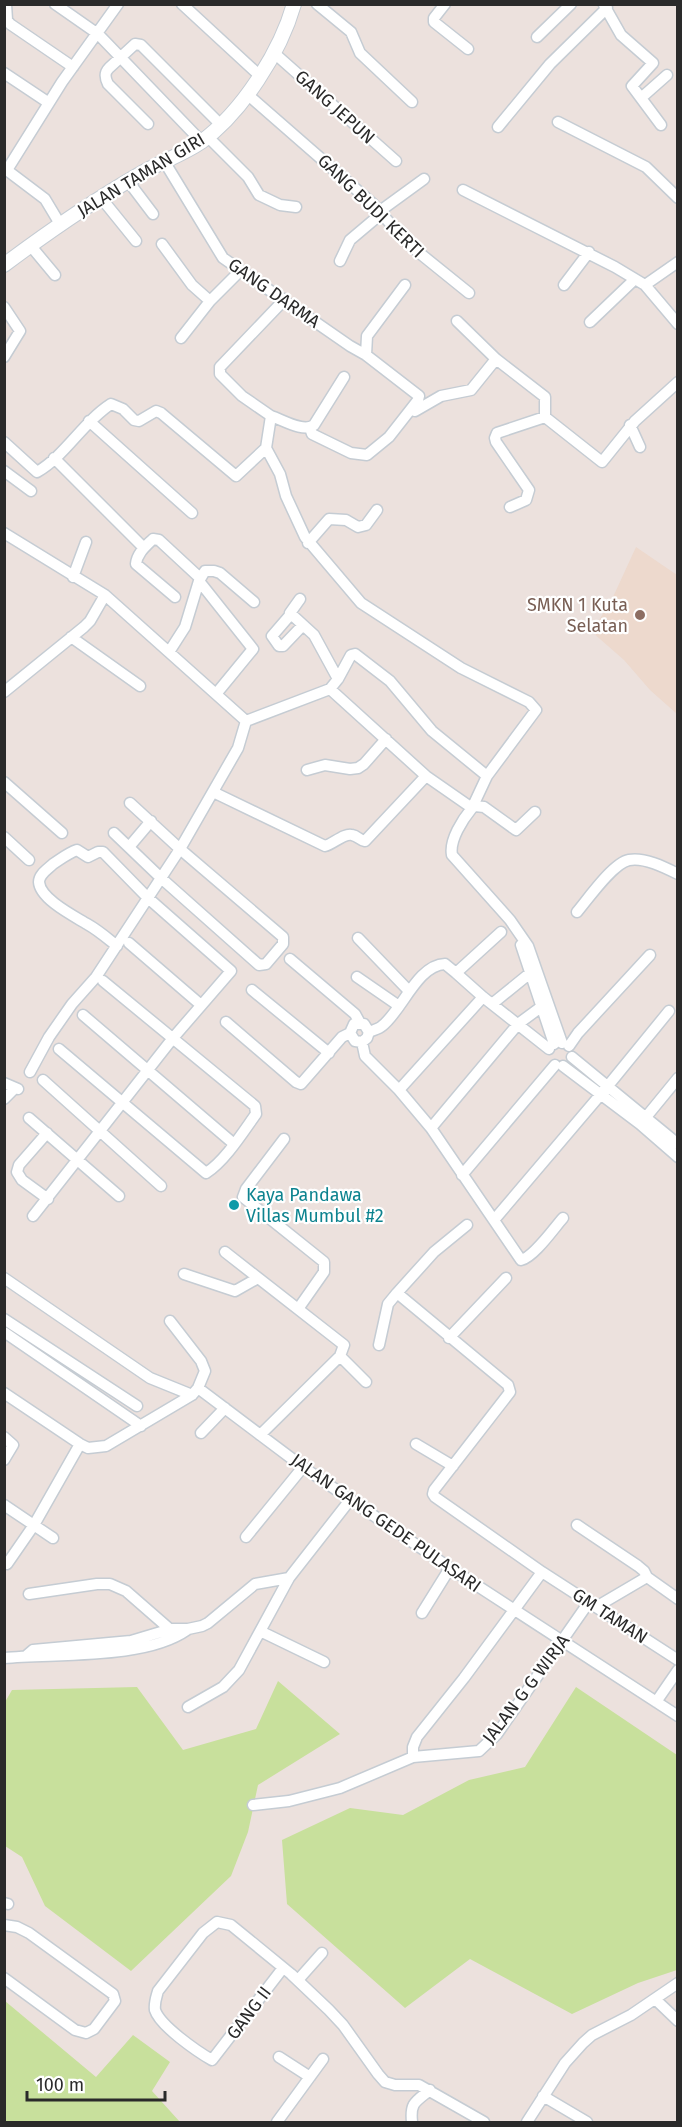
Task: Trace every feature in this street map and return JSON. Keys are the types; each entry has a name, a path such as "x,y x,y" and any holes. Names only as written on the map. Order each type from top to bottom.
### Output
{"street":[{"path":"6,4 7,20 10,24 73,67"},
{"path":"55,4 98,34 204,139 248,177 259,195 280,205 296,207"},
{"path":"60,224 45,199 6,169 73,67 118,4"},
{"path":"182,4 259,75"},
{"name":"JALAN TAMAN GIRI","path":"4,265 60,224 128,181 204,139 247,94 285,31 294,4"},
{"path":"317,4 351,32 360,53 412,102"},
{"path":"445,4 434,18 434,22 468,49"},
{"path":"537,37 571,4"},
{"path":"498,127 550,64 605,6 621,35 653,63 632,86 661,125"},
{"path":"148,124 105,79 106,71 135,44 141,45 220,124"},
{"name":"GANG JEPUN","path":"273,52 396,161"},
{"path":"4,73 49,103"},
{"path":"641,98 667,75"},
{"name":"GANG BUDI KERTI","path":"247,94 381,212 417,251 469,292"},
{"path":"558,122 646,167 678,198"},
{"name":"GANG DARMA","path":"164,161 223,258 366,355 418,394 418,400 411,409"},
{"path":"340,261 350,240 381,212 424,179"},
{"path":"128,181 153,214"},
{"path":"463,190 589,252 640,282 678,324"},
{"path":"102,199 136,241"},
{"path":"162,244 192,285 210,301"},
{"path":"30,245 55,275"},
{"path":"564,285 589,252"},
{"path":"590,322 640,282 678,262"},
{"path":"181,338 210,301 240,271"},
{"path":"366,355 367,336 405,285"},
{"path":"285,299 220,367 220,374 242,396 271,416 303,429 314,425 344,377"},
{"path":"4,307 20,331 4,357"},
{"path":"457,321 496,359 545,397 545,417"},
{"path":"310,428 312,434 351,453 368,455 388,437 411,409 415,411 427,406 441,396 471,390 496,359"},
{"path":"545,417 602,462 630,425 678,382"},
{"path":"4,442 37,472 54,458 89,421 111,404 123,409 134,420 139,421 156,411 236,476 266,448"},
{"path":"271,416 266,448 280,474 286,496 308,543 361,603 444,658 529,702 536,710 487,776 472,808 462,822 451,849 452,855 491,898 528,946 561,1047"},
{"path":"510,507 526,500 529,490 495,438 497,434 545,417"},
{"path":"89,421 192,513"},
{"path":"630,425 640,447"},
{"path":"54,458 144,548"},
{"path":"4,471 31,490"},
{"path":"308,543 329,519 346,520 358,527 366,525 377,510"},
{"path":"4,532 105,595 246,721"},
{"path":"175,597 136,564 136,559 153,539 159,540 199,580 253,649 216,694"},
{"path":"73,577 86,542"},
{"path":"169,652 185,627 199,580 205,571 219,573 254,602"},
{"path":"4,692 90,621 105,595"},
{"path":"300,598 290,610 291,614 272,636 279,646 283,646 303,625"},
{"path":"291,614 317,639 338,679"},
{"path":"71,637 140,686"},
{"path":"246,721 330,689 351,656 358,656 390,681 432,731 487,776"},
{"path":"330,689 426,776 472,808"},
{"path":"30,1072 72,1004 123,944 238,748 246,721"},
{"path":"307,770 325,765 358,768 364,765 386,739"},
{"path":"213,792 325,846 346,835 352,835 365,841 426,776"},
{"path":"4,782 62,833"},
{"path":"114,833 259,965 266,964 283,944 283,937 130,803"},
{"path":"472,808 484,807 516,830 535,812"},
{"path":"129,847 151,821"},
{"path":"5,840 29,860"},
{"path":"33,1216 173,1038 231,971 148,898 101,851 88,857 81,851 73,851 44,872 39,882 43,891 54,902 74,918 123,944 201,1005"},
{"path":"577,912 616,867 626,860 638,859 678,874"},
{"path":"456,973 501,932"},
{"path":"462,1174 559,1066 569,1063 541,1007 529,974 519,934"},
{"path":"358,938 409,991"},
{"path":"604,1090 550,1061 548,1055 578,1033 650,956"},
{"path":"290,959 355,1014 369,1032 367,1038 362,1042 355,1041 350,1033"},
{"path":"369,1032 383,1026 409,991 437,965 445,964 487,1001 518,1024 561,1047 604,1090 642,1121 678,1157"},
{"path":"399,1090 487,1001 529,974"},
{"path":"357,977 399,1006"},
{"path":"59,1049 204,1172 212,1169 256,1114 255,1106 103,981"},
{"path":"252,990 329,1053"},
{"path":"430,1128 518,1024 541,1007"},
{"path":"494,1220 669,1011"},
{"path":"83,1015 234,1144"},
{"path":"226,1022 298,1083 304,1083 342,1037 350,1033 352,1026 360,1023"},
{"path":"362,1042 365,1056 399,1090 430,1128 518,1257 523,1260 533,1252 563,1218"},
{"path":"642,1121 678,1078"},
{"path":"43,1080 161,1186"},
{"path":"4,1099 12,1087"},
{"path":"29,1118 119,1196"},
{"path":"642,1121 678,1144"},
{"path":"47,1133 19,1165 17,1172 22,1180 48,1198"},
{"path":"284,1139 242,1194 325,1265 324,1272 298,1308"},
{"path":"379,1344 388,1304 434,1252 467,1225"},
{"path":"225,1252 344,1345 340,1356 260,1435"},
{"path":"184,1274 235,1291 258,1278"},
{"name":"JALAN GANG GEDE PULASARI","path":"4,1278 150,1378 195,1391 225,1408 303,1467 450,1569 678,1716"},
{"path":"449,1338 506,1278"},
{"path":"397,1293 510,1389 453,1466 416,1444"},
{"path":"4,1319 137,1406"},
{"path":"4,1393 88,1448 97,1448 117,1441 195,1391 205,1371 201,1361 170,1321"},
{"path":"4,1332 141,1426"},
{"path":"340,1356 366,1382"},
{"path":"201,1432 225,1408"},
{"path":"4,1437 13,1445 4,1460"},
{"path":"8,1564 80,1444"},
{"name":"GM TAMAN","path":"453,1466 434,1490 435,1497 542,1572 678,1660"},
{"path":"246,1537 303,1467"},
{"path":"188,1707 232,1680 262,1632 289,1578 350,1500"},
{"path":"4,1505 53,1538"},
{"path":"577,1525 638,1566 644,1571 646,1577 678,1599"},
{"path":"422,1613 450,1569"},
{"path":"413,1757 413,1747 417,1737 542,1572"},
{"path":"593,1604 646,1577"},
{"path":"4,1659 26,1656 33,1650 131,1641 174,1633 208,1623 255,1584 289,1578"},
{"path":"29,1593 110,1584 126,1591 174,1633"},
{"name":"JALAN G G WIRJA","path":"253,1805 289,1801 340,1788 413,1757 479,1751 497,1734 562,1642 593,1604"},
{"path":"262,1632 324,1662"},
{"path":"656,1702 678,1670"},
{"name":"GANG II","path":"217,1922 231,1925 283,1968 215,2058 210,2059 175,2034 156,2012 155,2001 158,1991 203,1933 217,1922"},
{"path":"4,1925 29,1932 113,1994 115,2001 94,2029 83,2033 75,2030 4,1978"},
{"path":"298,1980 322,1953"},
{"path":"283,1968 344,2025 385,2082 395,2085 419,2085 484,2122"},
{"path":"528,2122 571,2054 592,2035 631,2015 678,1983"},
{"path":"655,1999 678,2021"},
{"path":"279,2057 310,2077"},
{"path":"277,2122 323,2059"},
{"path":"412,2122 410,2111 414,2103 430,2090"},
{"path":"543,2096 587,2122"}],"shaded area":[{"name":"SMKN 1 Kuta Selatan","path":"636,547 677,575 677,714 650,690 624,660 592,632 613,597"}],"green space":[{"path":"278,1681 340,1734 258,1785 248,1832 231,1876 131,1971 45,1906 22,1857 5,1846 5,1702 12,1690 137,1687 183,1750 256,1729"},
{"path":"576,1687 677,1755 677,1970 638,1983 572,2014 470,1959 405,2008 287,1904 282,1840 350,1808 403,1815 469,1780 525,1767"},
{"path":"5,2001 96,2077 133,2035 170,2062 152,2091 180,2122 5,2122"}],"place":[{"name":"SMKN 1 Kuta Selatan","path":"640,615"},
{"name":"Kaya Pandawa Villas Mumbul #2","path":"234,1205"}]}
